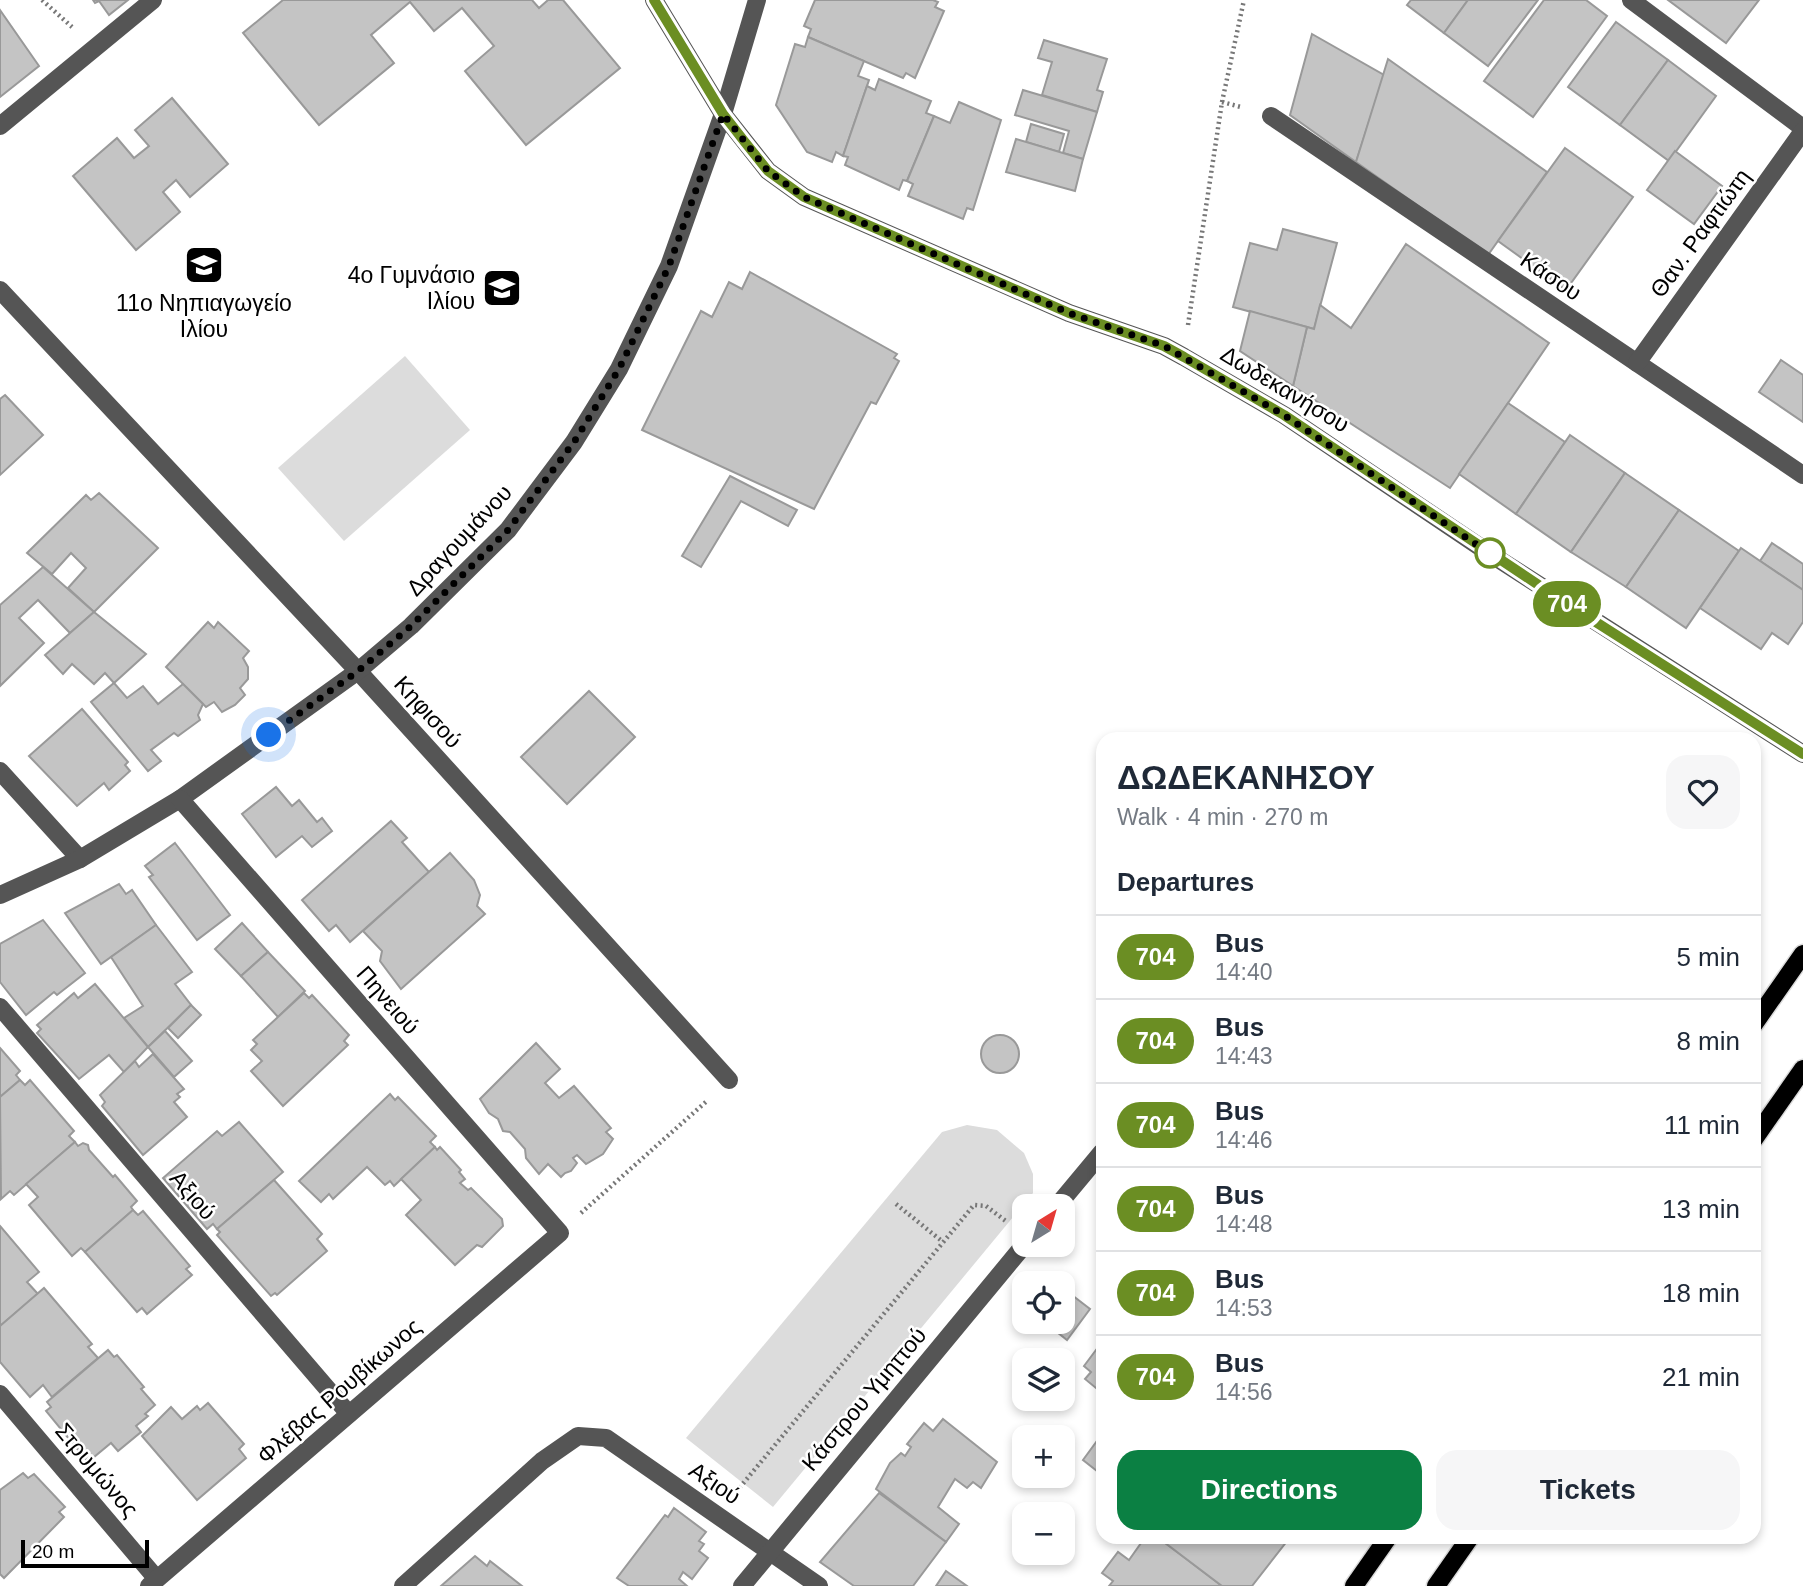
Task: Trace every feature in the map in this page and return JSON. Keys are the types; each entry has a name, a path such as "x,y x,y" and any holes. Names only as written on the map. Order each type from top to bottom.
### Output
{"main road":[{"path":"1761,1014 1803,954"},
{"path":"1761,1129 1803,1069"},
{"path":"1354,1586 1383,1544"},
{"path":"1436,1586 1465,1544"}],"street":[{"path":"0,126 153,0"},
{"name":"Δωδεκανήσου","path":"654,0 723,114 768,171 804,197 1069,313 1164,346 1184,357 1284,415 1555,596 1803,754"},
{"name":"Δραγουμάνου","path":"0,895 80,859 180,799 358,671 411,626 508,530 574,442 619,369 669,266 723,114 757,0"},
{"path":"1631,0 1803,129"},
{"name":"Κάσου","path":"1272,116 1803,475"},
{"name":"Θαν. Ραφτιώτη","path":"1637,363 1803,129"},
{"name":"Κηφισού","path":"0,290 358,671 729,1080"},
{"path":"0,771 80,859"},
{"name":"Πηνειού","path":"180,799 560,1233"},
{"name":"Αξιού","path":"0,1007 349,1414"},
{"path":"1067,1194 1096,1159"},
{"name":"Φλέβας Ρουβίκωνος","path":"153,1582 560,1233"},
{"name":"Κάστρου Υμηττού","path":"742,1586 1014,1257"},
{"name":"Στρυμώνος","path":"0,1394 153,1582"},
{"name":"Αξιού","path":"403,1586 542,1461 578,1436 606,1438 819,1586"}],"path":[{"path":"41,0 95,47"},
{"path":"1184,357 1222,102 1244,0"},
{"path":"560,1233 729,1080"},
{"path":"896,1204 943,1242"},
{"path":"718,1514 974,1205 986,1206 1012,1226"}],"shaded area":[{"path":"405,356 470,430 344,541 278,468"},
{"path":"967,1125 997,1130 1024,1153 1033,1174 1033,1193 1012,1194 1012,1218 773,1507 686,1438 942,1132"}],"building":[{"path":"93,0 128,0 109,15 99,1 95,3"},
{"path":"283,0 532,0 539,8 548,0 563,0 620,68 526,145 465,71 494,46 462,8 434,31 410,2 371,35 394,63 319,125 243,33"},
{"path":"815,0 933,0 938,2 935,7 944,11 915,78 906,73 903,78 808,37 811,29 804,26"},
{"path":"1411,0 1468,0 1444,33 1407,5"},
{"path":"1468,0 1538,0 1488,66 1444,33"},
{"path":"1544,0 1586,0 1607,16 1533,117 1484,81"},
{"path":"1668,0 1759,0 1726,43"},
{"path":"0,10 39,66 0,97"},
{"path":"1616,22 1668,60 1620,125 1568,87"},
{"path":"1312,34 1384,75 1356,162 1290,115"},
{"path":"808,37 864,61 858,76 869,80 843,156 836,152 832,162 807,152 776,105 795,44 805,47"},
{"path":"1044,40 1107,59 1097,90 1103,92 1097,112 1042,95 1052,62 1038,58"},
{"path":"1388,59 1547,172 1488,255 1356,162"},
{"path":"1668,60 1716,96 1669,161 1620,125"},
{"path":"879,79 931,101 926,113 934,116 907,181 903,180 899,190 845,165 848,157 843,156 867,86 875,90"},
{"path":"1023,90 1097,112 1083,159 1063,153 1069,131 1015,115"},
{"path":"172,98 228,164 190,197 176,180 163,192 180,212 136,250 73,176 117,138 134,158 149,146 135,130"},
{"path":"959,102 1001,120 973,210 967,208 963,219 908,196 913,184 907,181 934,116 950,123"},
{"path":"1031,124 1064,134 1059,152 1026,142"},
{"path":"1016,139 1083,159 1075,191 1006,172"},
{"path":"1565,148 1633,197 1566,290 1498,241"},
{"path":"1675,151 1722,186 1694,224 1647,190"},
{"path":"1283,229 1337,243 1314,329 1233,307 1250,243 1277,250"},
{"path":"1406,244 1549,343 1450,488 1293,386 1307,327 1314,329 1320,305 1351,328"},
{"path":"750,272 897,354 894,358 899,361 876,404 871,402 814,509 642,430 701,311 712,317 729,282 742,289"},
{"path":"1250,311 1307,327 1293,386 1240,351"},
{"path":"1781,360 1803,375 1803,422 1759,392"},
{"path":"5,395 43,435 0,475 0,399"},
{"path":"1508,403 1565,442 1516,514 1459,474"},
{"path":"1570,435 1625,473 1571,552 1516,514"},
{"path":"1625,473 1679,510 1626,587 1571,552"},
{"path":"730,476 797,510 788,526 741,501 701,567 682,556"},
{"path":"99,493 158,548 94,612 68,588 86,568 71,553 52,574 27,553 86,495 91,500"},
{"path":"1679,510 1739,551 1686,628 1626,587"},
{"path":"1772,543 1803,564 1803,590 1760,561"},
{"path":"1741,548 1803,590 1803,622 1788,644 1772,633 1761,649 1700,608"},
{"path":"43,567 94,612 70,633 38,600 19,618 44,643 0,686 0,605"},
{"path":"94,612 146,654 114,683 105,673 94,684 72,664 63,674 45,655"},
{"path":"208,622 214,628 218,622 249,651 243,658 248,667 248,679 240,688 245,695 222,712 214,702 206,707 166,667"},
{"path":"114,683 127,698 143,686 158,704 183,684 203,704 198,715 200,720 178,736 174,733 151,750 161,761 148,771 91,702"},
{"path":"589,691 635,737 567,804 521,757"},
{"path":"82,709 128,762 125,765 130,771 109,790 104,783 77,806 29,756"},
{"path":"276,787 292,806 299,800 317,822 322,818 332,831 312,847 302,836 276,857 242,814"},
{"path":"391,821 407,838 402,842 429,872 350,942 336,925 329,931 302,900"},
{"path":"175,843 230,915 197,940 149,877 153,875 145,866"},
{"path":"450,853 474,880 480,895 477,906 485,914 401,989 380,961 382,951 363,931"},
{"path":"119,884 126,894 132,890 156,925 101,964 65,913"},
{"path":"43,920 85,973 57,995 54,992 26,1015 0,982 0,944"},
{"path":"242,923 268,952 241,976 215,949"},
{"path":"156,925 192,972 175,984 191,1005 148,1047 124,1018 143,1006 111,957"},
{"path":"268,952 305,991 278,1017 241,976"},
{"path":"95,984 148,1047 124,1072 109,1055 79,1079 37,1033 41,1029 37,1025 74,993 78,998"},
{"path":"304,993 309,998 312,995 349,1035 344,1041 348,1045 283,1106 251,1071 262,1061 251,1050 257,1044 253,1040"},
{"path":"191,1005 201,1015 178,1038 168,1028"},
{"path":"165,1031 192,1061 174,1077 148,1047"},
{"path":"1000,1035 1013,1041 1019,1054 1013,1067 1000,1073 987,1067 981,1054 987,1041"},
{"path":"536,1043 560,1069 545,1083 559,1098 574,1086 611,1128 606,1132 613,1139 603,1154 586,1164 577,1155 573,1158 577,1163 561,1177 548,1164 539,1174 526,1158 525,1149 510,1132 503,1131 498,1119 489,1113 480,1099"},
{"path":"0,1048 20,1071 16,1075 20,1080 0,1097"},
{"path":"153,1054 184,1089 177,1094 180,1097 174,1102 187,1117 143,1155 102,1106 105,1102 100,1095 135,1061 139,1067"},
{"path":"20,1080 25,1085 30,1080 74,1131 69,1136 75,1142 14,1195 10,1191 1,1199 0,1097"},
{"path":"390,1094 395,1100 398,1097 436,1136 430,1142 435,1147 394,1186 390,1181 385,1185 367,1167 333,1199 329,1194 321,1202 299,1181"},
{"path":"239,1122 283,1172 217,1229 213,1224 207,1229 163,1178 217,1131 222,1136"},
{"path":"75,1142 78,1146 83,1143 88,1145 89,1150 137,1201 131,1207 133,1210 85,1252 81,1248 72,1256 29,1205 38,1197 26,1184"},
{"path":"435,1147 437,1150 440,1147 461,1170 459,1172 465,1179 460,1183 468,1190 471,1188 502,1219 503,1226 482,1247 477,1245 455,1265 406,1215 421,1200 401,1179"},
{"path":"274,1180 322,1234 317,1239 327,1251 277,1295 275,1293 271,1296 217,1235 220,1232 217,1229"},
{"path":"133,1210 138,1215 143,1211 190,1266 186,1269 192,1275 147,1314 142,1308 137,1312 85,1252"},
{"path":"0,1226 39,1272 27,1282 38,1294 0,1326"},
{"path":"44,1288 92,1344 88,1347 98,1358 52,1397 43,1385 30,1397 0,1362 0,1326"},
{"path":"1075,1297 1090,1309 1075,1329"},
{"path":"1059,1334 1071,1334 1067,1340"},
{"path":"108,1350 114,1357 117,1355 144,1387 141,1389 155,1405 145,1414 148,1416 136,1426 141,1432 118,1451 111,1443 88,1462 46,1411 51,1407 47,1402"},
{"path":"1096,1350 1096,1388 1085,1379 1091,1372 1084,1366"},
{"path":"208,1403 244,1444 239,1449 246,1458 197,1500 142,1436 171,1407 182,1419 197,1406 200,1410"},
{"path":"943,1419 997,1462 981,1488 973,1482 967,1488 955,1479 938,1507 959,1524 946,1542 876,1489 890,1463 901,1453 905,1456 911,1447 907,1444 924,1423 933,1431"},
{"path":"1096,1442 1096,1470 1083,1460"},
{"path":"23,1473 28,1478 34,1474 65,1507 59,1512 64,1517 4,1578 0,1574 0,1490"},
{"path":"879,1493 946,1542 913,1586 854,1586 820,1562"},
{"path":"674,1508 706,1532 699,1541 704,1544 699,1551 708,1558 692,1579 683,1572 679,1579 687,1586 629,1586 617,1578 665,1515 668,1517"},
{"path":"1140,1544 1167,1544 1222,1586 1109,1586 1113,1581 1102,1573 1118,1552 1129,1560"},
{"path":"1167,1544 1285,1544 1252,1586 1222,1586"},
{"path":"475,1556 487,1566 490,1561 522,1586 441,1586"},
{"path":"946,1571 967,1586 936,1586"}],"bus line":[{"name":"704","path":"654,0 723,114 768,171 804,197 1069,313 1164,346 1184,357 1284,415 1492,555 1803,754"}],"place":[{"name":"11ο Νηπιαγωγείο Ιλίου","path":"204,265"},
{"name":"4ο Γυμνάσιο Ιλίου","path":"502,288"}],"route":[{"path":"269,735 358,671 411,626 508,530 574,442 619,369 669,266 723,114 768,171 804,197 1069,313 1164,346 1284,415 1492,555 1490,553"}]}
